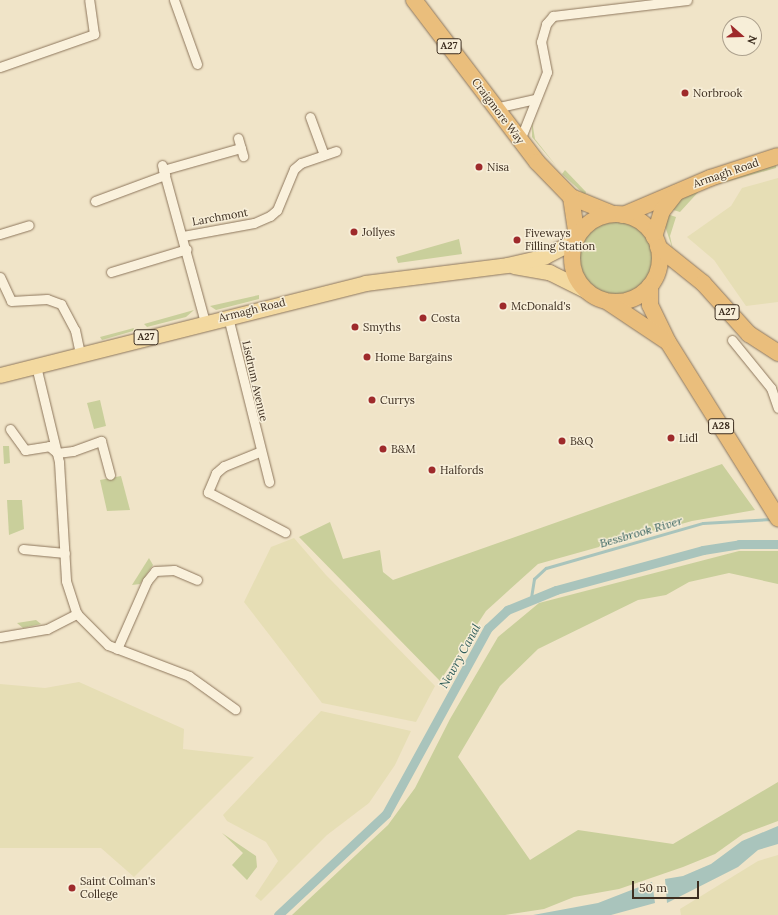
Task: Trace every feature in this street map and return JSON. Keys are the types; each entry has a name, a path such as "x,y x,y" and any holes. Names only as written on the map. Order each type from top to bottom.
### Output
{"highway":[{"name":"Craigmore Way","path":"421,10 520,140 571,197 618,214"},
{"name":"Armagh Road","path":"618,214 778,156"},
{"path":"668,342 650,305 650,286 658,270 656,242 662,211 676,193"},
{"path":"571,197 576,239 574,272 587,291 608,301 668,342"},
{"path":"576,239 594,220 618,214 641,222 656,242"},
{"name":"A27","path":"656,242 681,266 703,283 749,334 778,352"},
{"path":"658,270 681,266"},
{"path":"608,301 626,301 650,286"},
{"name":"A28","path":"668,342 776,514"}],"main road":[{"name":"Armagh Road","path":"0,375 205,322 365,283 507,265 552,255 576,239"},
{"name":"Armagh Road","path":"507,265 550,272 587,291"}],"street":[{"path":"0,67 94,34 89,0"},
{"path":"174,0 197,64"},
{"path":"520,140 546,72 541,42 546,24 553,16 687,0"},
{"path":"495,108 535,99"},
{"path":"310,117 324,155"},
{"path":"95,201 163,170 242,152 238,138"},
{"name":"Larchmont","path":"183,236 254,223 270,216 277,210 294,169 336,151"},
{"name":"Larchmont","path":"163,170 187,249 205,322"},
{"path":"0,234 29,225"},
{"path":"111,272 187,249"},
{"path":"0,277 11,301 47,299 61,304 75,330 80,354"},
{"name":"Lisdrum Avenue","path":"228,317 259,452 269,482"},
{"path":"732,340 771,388 778,408"},
{"path":"36,366 57,453 66,581 77,614 94,634 117,649 189,676 234,709"},
{"path":"10,429 25,450 49,446 57,453"},
{"path":"57,453 101,441 110,475"},
{"path":"259,452 224,466 216,473 208,492 285,532"},
{"path":"23,549 65,553"},
{"path":"117,649 147,581 155,571 174,570 197,580"},
{"path":"0,637 47,629 77,614"}],"shaded area":[{"path":"778,178 778,302 746,306 714,260 687,237 731,206 742,188"},
{"path":"294,538 326,575 435,686 416,722 322,703 244,602 271,547"},
{"path":"79,682 184,729 183,749 254,757 134,877 101,848 0,848 0,684 45,688"},
{"path":"321,711 411,731 395,765 369,803 327,835 261,901 255,896 278,861 266,842 227,821 223,815"},
{"path":"778,855 778,915 681,915 680,909 758,861"}],"green space":[{"path":"532,121 535,139 557,167 532,137"},
{"path":"776,165 776,168 701,189 680,212 670,209 687,193"},
{"path":"565,170 586,192 585,195 562,174"},
{"path":"667,214 676,217 670,236 673,250 665,226"},
{"path":"617,221 631,224 643,232 651,244 654,258 651,272 643,284 631,292 617,295 603,292 591,284 583,272 580,258 583,244 591,232 603,224"},
{"path":"459,239 462,254 398,263 396,257"},
{"path":"259,295 259,299 216,310 210,306"},
{"path":"194,310 186,317 147,327 144,324"},
{"path":"134,328 133,331 102,340 100,337"},
{"path":"100,400 106,426 94,429 87,403"},
{"path":"3,446 9,446 10,463 4,464"},
{"path":"722,464 755,510 692,521 538,564 486,611 440,681 299,537 330,522 343,559 380,550 383,572 393,580"},
{"path":"121,476 130,510 107,511 100,480"},
{"path":"7,500 22,500 24,529 9,535"},
{"path":"739,551 778,551 778,584 729,573 689,582 666,595 638,600 538,649 500,686 458,757 530,860 578,830 673,844 778,782 778,821 743,834 715,854 683,867 619,889 574,897 544,909 505,915 292,915 388,825 415,788 450,719 498,637 539,603"},
{"path":"149,558 153,565 140,584 132,585"},
{"path":"36,620 41,624 23,628 17,623"},
{"path":"222,833 256,856 257,867 247,880 232,865 243,853"}],"water":[{"path":"778,826 778,844 758,850 738,867 667,903 665,879 683,876 711,864 742,841"},
{"path":"652,882 655,903 611,915 533,915 598,903"}],"waterway":[{"name":"Bessbrook River","path":"531,598 534,579 546,568 703,523 772,519"},
{"name":"Newry Canal","path":"278,915 386,814 488,628 507,610 556,590 703,550 739,544 778,544"}],"place":[{"name":"Norbrook","path":"685,93"},
{"name":"Nisa","path":"479,167"},
{"name":"Jollyes","path":"354,232"},
{"name":"Fiveways Filling Station","path":"517,240"},
{"name":"McDonald's","path":"503,306"},
{"name":"Costa","path":"423,318"},
{"name":"Smyths","path":"355,327"},
{"name":"Home Bargains","path":"367,357"},
{"name":"Currys","path":"372,400"},
{"name":"Lidl","path":"671,438"},
{"name":"B&Q","path":"562,441"},
{"name":"B&M","path":"383,449"},
{"name":"Halfords","path":"432,470"},
{"name":"Saint Colman's College","path":"72,888"}]}
